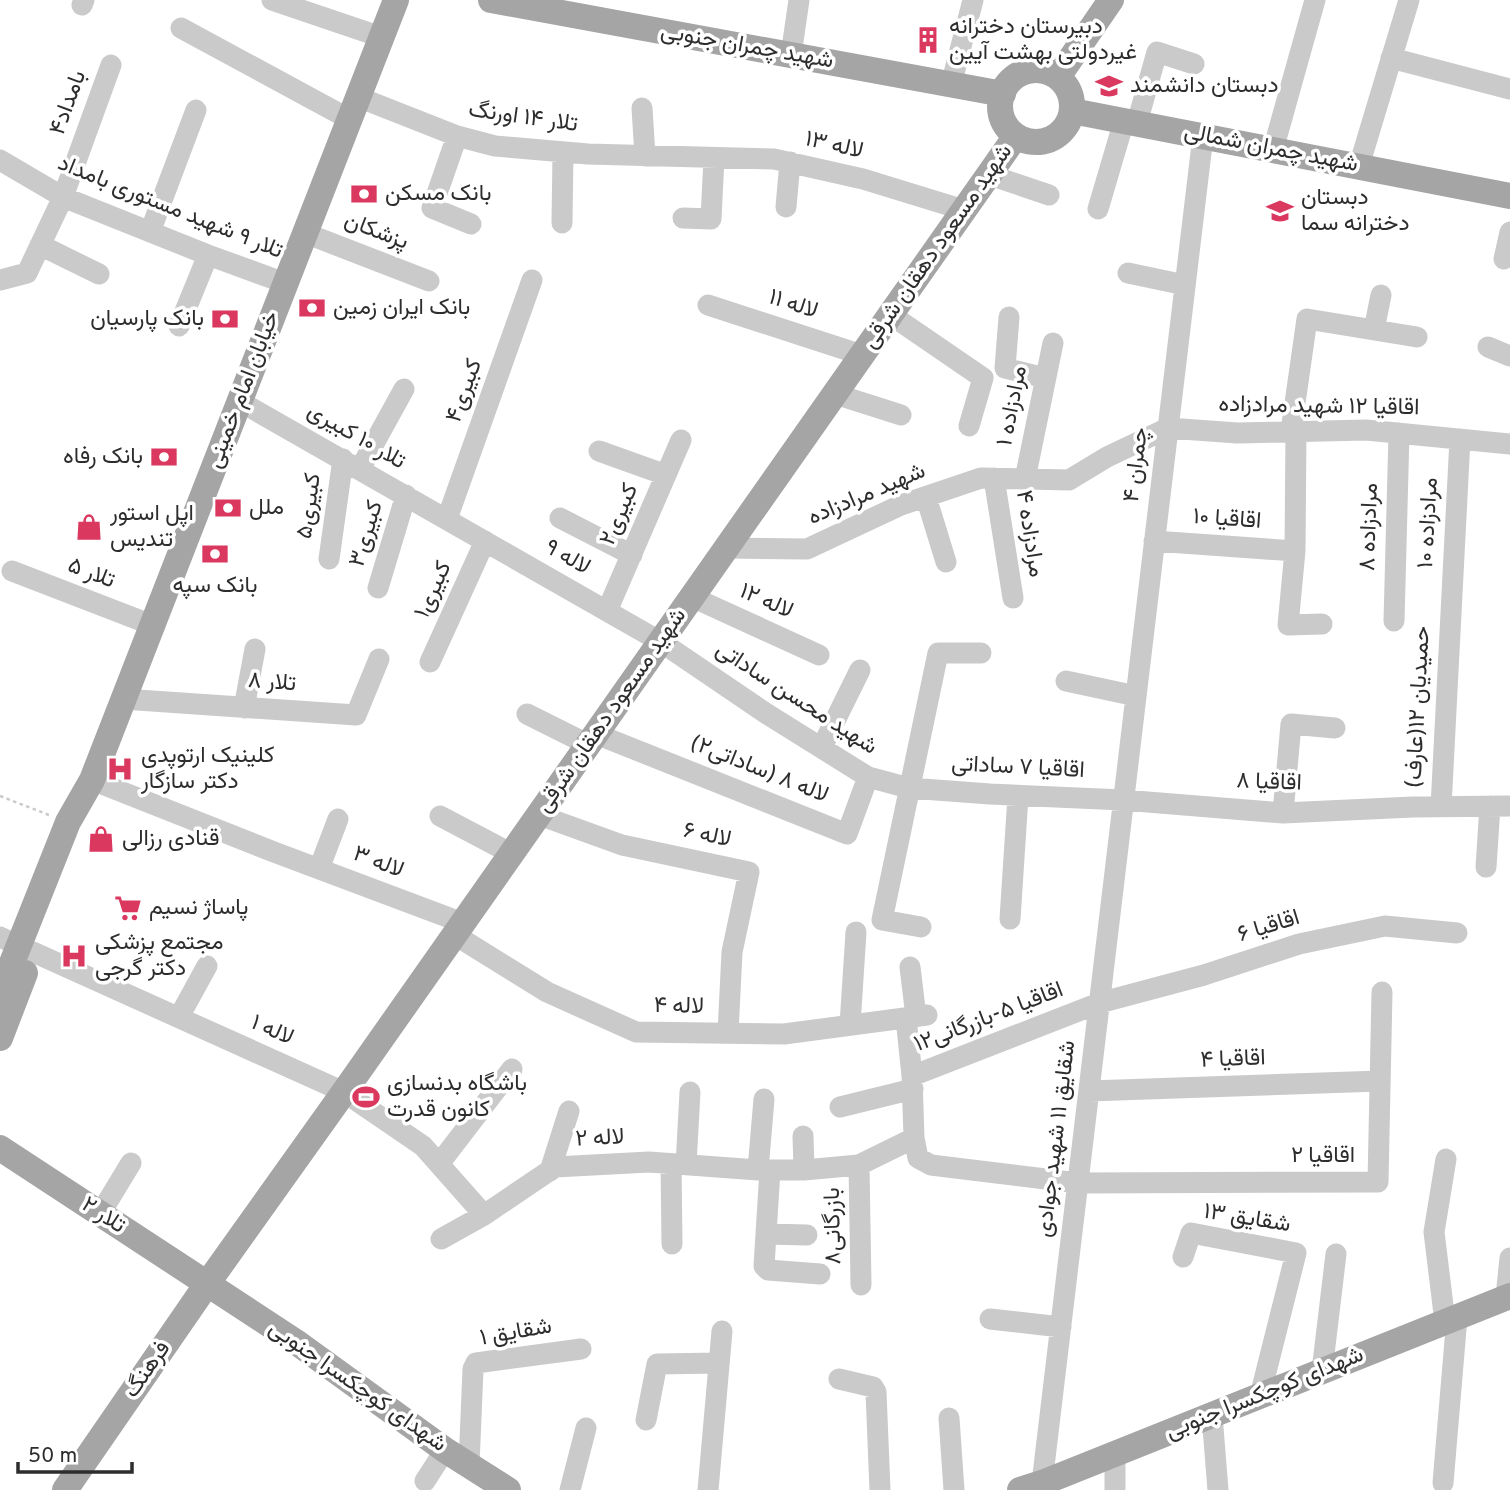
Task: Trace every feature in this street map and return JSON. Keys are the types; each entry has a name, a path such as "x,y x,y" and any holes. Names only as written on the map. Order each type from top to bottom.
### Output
{"main road":[{"name":"خیابان امام خمینی","path":"0,993 68,822 92,780 396,0"},
{"name":"شهید چمران جنوبی","path":"491,0 1003,94"},
{"path":"1058,77 1111,0"},
{"path":"1033,70 1046,71 1058,77 1070,92 1073,111 1062,132 1052,139 1040,142 1027,141 1016,136 1002,117 1000,106 1009,83 1020,74 1033,70"},
{"name":"شهید چمران شمالی","path":"1073,111 1510,196"},
{"name":"شهید مسعود دهقان شرقی","path":"207,1284 1016,136"},
{"name":"خیابان امام خمینی","path":"0,1038 18,945 82,828 92,780"},
{"name":"تلار ۲","path":"0,1148 207,1284"},
{"name":"شهدای کوچکسرا جنوبی","path":"207,1284 296,1342 445,1450 508,1490"},
{"name":"فرهنگ","path":"65,1490 207,1284"},
{"name":"شهدای کوچکسرا جنوبی","path":"1031,1487 1508,1296"}],"street":[{"path":"272,0 381,37"},
{"path":"791,55 799,0"},
{"path":"951,85 973,0"},
{"path":"1273,150 1315,0"},
{"path":"1359,166 1409,0"},
{"name":"تلار ۱۴ اورنگ","path":"181,28 354,108 495,146 563,152 687,157"},
{"path":"1098,209 1157,51 1194,64"},
{"path":"1391,58 1510,89"},
{"name":"بامداد۴","path":"0,279 27,273 63,197 111,65"},
{"path":"642,108 645,156"},
{"path":"150,232 195,110"},
{"path":"457,136 432,208 471,224"},
{"name":"چمران ۴","path":"1123,800 1203,136"},
{"path":"562,223 563,152"},
{"name":"لاله ۱۳","path":"687,157 774,159 790,162 863,179 964,210"},
{"path":"683,218 711,219 714,158"},
{"name":"تلار ۹ شهید مستوری بامداد","path":"0,160 63,197 285,283"},
{"path":"786,207 790,162"},
{"path":"989,175 1049,195"},
{"path":"1504,258 1510,232"},
{"name":"پزشکان","path":"305,233 429,281"},
{"path":"40,245 99,274"},
{"path":"179,326 208,255"},
{"path":"1128,273 1185,285"},
{"name":"کبیری۴","path":"447,519 532,280"},
{"path":"1374,330 1381,295"},
{"name":"لاله ۱۱","path":"708,305 862,355"},
{"path":"891,315 983,378 968,426"},
{"path":"1009,317 1005,368 1045,378"},
{"path":"1322,624 1288,625 1295,551 1294,431 1307,319 1417,337"},
{"name":"مرادزاده ۱","path":"1025,479 1053,343"},
{"path":"1488,347 1510,356"},
{"path":"351,464 404,390"},
{"path":"835,394 901,415"},
{"name":"تلار ۱۰ کبیری","path":"239,401 447,519"},
{"name":"اقاقیا ۱۲ شهید مرادزاده","path":"1168,428 1237,433 1366,430 1510,444"},
{"name":"شهید مرادزاده","path":"727,548 807,549 901,505 981,478 1069,480 1107,457 1168,428"},
{"name":"مرادزاده ۸","path":"1394,621 1399,433"},
{"name":"مرادزاده ۱۰","path":"1451,610 1460,439"},
{"name":"کبیری۲","path":"607,611 681,440"},
{"path":"599,451 666,475"},
{"name":"کبیری۵","path":"329,559 351,464"},
{"name":"مرادزاده ۴","path":"994,478 1013,598"},
{"name":"کبیری۳","path":"378,588 406,495"},
{"path":"926,497 946,562"},
{"path":"559,518 632,555"},
{"name":"لاله ۹","path":"447,519 661,642"},
{"name":"کبیری۱","path":"430,662 485,541"},
{"name":"اقاقیا ۱۰","path":"1154,541 1295,551"},
{"name":"تلار ۵","path":"12,571 152,625"},
{"name":"لاله ۱۲","path":"692,597 819,654"},
{"name":"حمیدیان ۱۲(عارف)","path":"1441,807 1451,610"},
{"name":"شهید محسن ساداتی","path":"661,642 767,714 869,777 909,788"},
{"path":"244,708 255,649"},
{"path":"921,927 882,920 938,653 981,653"},
{"name":"تلار ۸","path":"123,699 356,715 379,659"},
{"path":"822,747 860,670"},
{"path":"1066,681 1136,696"},
{"path":"527,713 592,739"},
{"path":"1283,813 1291,724 1335,728"},
{"name":"لاله ۸ (ساداتی۲)","path":"592,739 847,834 869,777"},
{"name":"لاله ۳","path":"92,780 319,869 459,929"},
{"name":"اقاقیا ۷ ساداتی","path":"909,788 1123,800"},
{"path":"1010,919 1018,796"},
{"name":"اقاقیا ۸","path":"1123,800 1283,813 1500,806"},
{"name":"شقایق ۱۱ شهید جوادی","path":"1031,1487 1060,1327 1123,800"},
{"path":"1486,867 1500,806"},
{"path":"440,816 512,854"},
{"name":"لاله ۶","path":"539,816 622,845 749,872 732,952 728,1033"},
{"path":"319,869 338,819"},
{"name":"اقاقیا ۶","path":"1099,1003 1204,975 1299,944 1385,926 1457,933"},
{"name":"لاله ۴","path":"459,929 547,992 636,1032 784,1034 916,1017"},
{"path":"850,1025 856,932"},
{"name":"لاله ۱","path":"18,945 344,1092"},
{"path":"179,1017 207,966"},
{"name":"اقاقیا ۵-بازرگانی۱۲","path":"910,967 916,1017 913,1083 1099,1003"},
{"name":"اقاقیا ۲","path":"1078,1183 1378,1182 1382,992"},
{"path":"439,1164 512,1069"},
{"name":"اقاقیا ۴","path":"1088,1091 1380,1081"},
{"path":"840,1107 913,1083 914,1138 918,1158 930,1165 1078,1183"},
{"path":"344,1092 423,1146 484,1215"},
{"path":"672,1244 679,1164 690,1092"},
{"path":"764,1099 765,1268 820,1274"},
{"path":"550,1171 569,1111"},
{"path":"803,1136 804,1170"},
{"name":"لاله ۲","path":"441,1239 484,1215 555,1167 649,1162 804,1170 859,1165 914,1138"},
{"path":"1443,1483 1451,1319 1434,1232 1446,1158"},
{"path":"100,1214 131,1163"},
{"name":"بازرگانی۸","path":"859,1165 861,1285"},
{"name":"شقایق ۱۳","path":"1183,1257 1191,1233 1296,1253 1260,1396"},
{"path":"766,1234 807,1235"},
{"path":"1322,1371 1336,1254"},
{"path":"1508,1296 1510,1258"},
{"path":"990,1319 1060,1327"},
{"path":"708,1490 722,1332"},
{"name":"شقایق ۱","path":"469,1465 473,1369 476,1363 582,1349"},
{"path":"646,1420 657,1364 719,1363"},
{"path":"839,1379 873,1387 876,1392 880,1490"},
{"path":"1212,1415 1218,1490"},
{"path":"949,1418 954,1490"},
{"path":"570,1490 586,1428"},
{"path":"425,1481 445,1450"},
{"path":"1115,1454 1115,1490"}],"path":[{"path":"0,796 68,822"}],"place":[{"name":"دبیرستان دخترانه غیردولتی بهشت آیین","path":"928,40"},
{"name":"دبستان دانشمند","path":"1109,86"},
{"name":"بانک مسکن","path":"364,194"},
{"name":"دبستان دخترانه سما","path":"1280,211"},
{"name":"بانک ایران زمین","path":"312,308"},
{"name":"بانک پارسیان","path":"225,319"},
{"name":"بانک رفاه","path":"164,457"},
{"name":"ملل","path":"228,508"},
{"name":"اپل استور تندیس","path":"89,527"},
{"name":"بانک سپه","path":"215,554"},
{"name":"کلینیک ارتوپدی دکتر سازگار","path":"120,769"},
{"name":"قنادی رزالی","path":"101,839"},
{"name":"پاساژ نسیم","path":"128,908"},
{"name":"مجتمع پزشکی دکتر گرجی","path":"74,956"},
{"name":"باشگاه بدنسازی کانون قدرت","path":"366,1097"}]}
